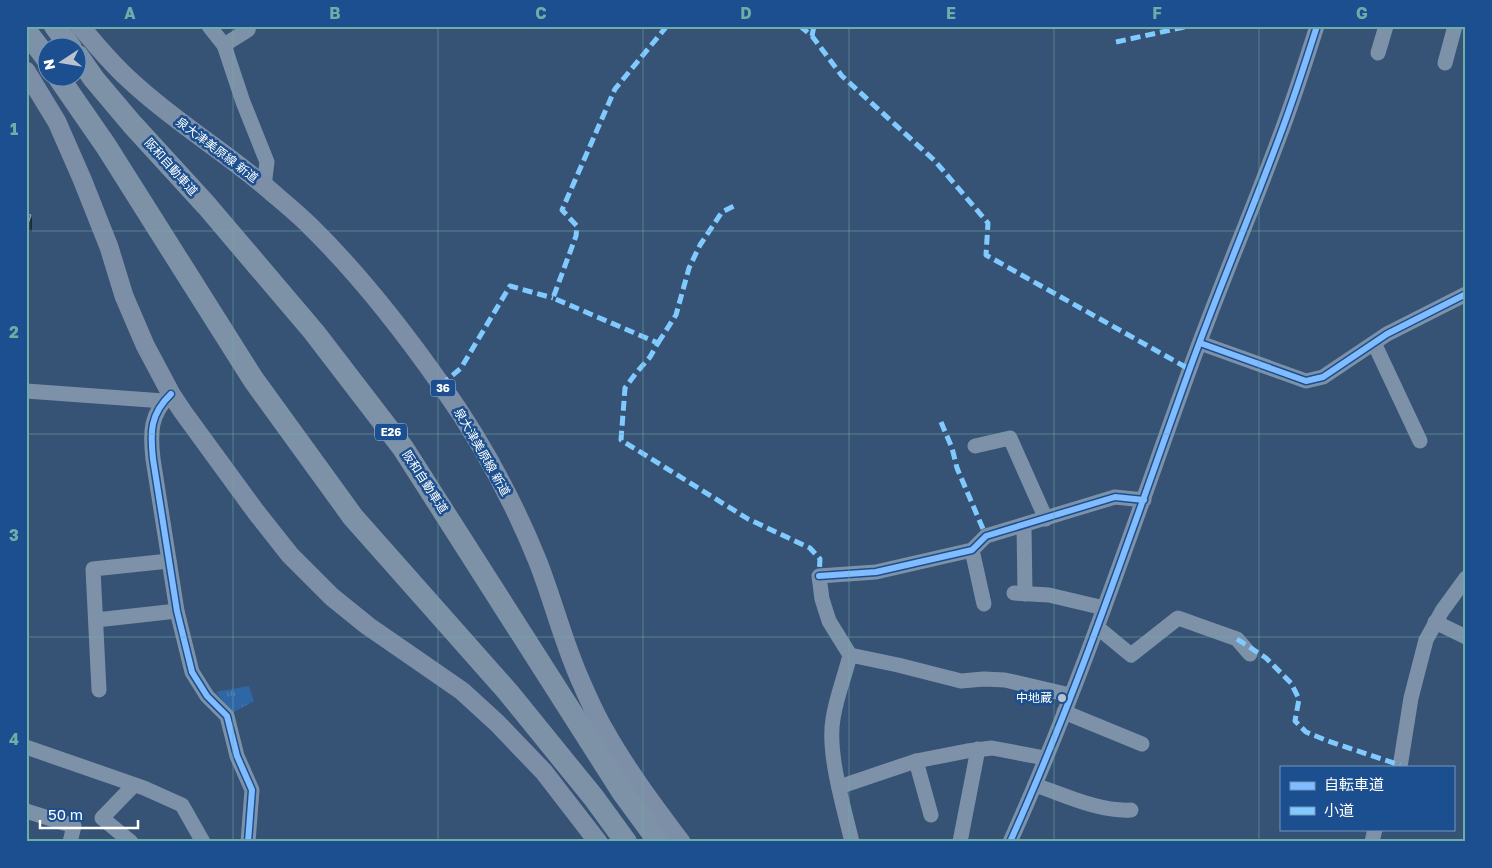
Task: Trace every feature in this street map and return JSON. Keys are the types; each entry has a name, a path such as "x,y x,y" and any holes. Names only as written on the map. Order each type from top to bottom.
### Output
{"highway":[{"path":"55,26 64,38"},
{"path":"26,30 38,46"},
{"name":"阪和自動車道","path":"88,70 132,124 207,206 314,332 403,448 488,579 572,715 623,793 659,842"},
{"path":"66,88 106,146 253,379 353,517 508,692 594,798 626,842"}],"main road":[{"name":"泉大津美原線 新道","path":"80,26 108,59 132,83 264,186 309,224 374,296 441,385 468,424 493,466 520,520 539,564 580,682 604,729 631,773 681,842"},
{"path":"26,71 57,122 82,179 109,247 128,305 168,397 290,554 332,597 368,626 462,691 497,723 544,772 598,842"}],"street":[{"path":"26,30 28,26"},
{"path":"209,26 224,45 243,102 267,162 264,186"},
{"path":"224,45 248,30 249,26"},
{"path":"1010,842 1035,785 1097,627 1144,500 1186,378 1280,136 1317,26"},
{"path":"1378,53 1386,26"},
{"path":"1445,63 1455,26"},
{"path":"1200,342 1306,381 1323,377 1387,334 1466,294"},
{"path":"1374,343 1420,442"},
{"path":"26,391 168,397 153,421 150,436 177,611 192,672 207,696 227,716 237,756 252,790 248,842"},
{"path":"975,446 1010,438 1046,519"},
{"path":"1070,695 1005,680 961,681 850,655 829,621 822,599 819,576 876,572 972,550 986,536 1024,526 1114,497 1144,500"},
{"path":"1024,526 1020,594 1049,595 1104,608"},
{"path":"972,550 984,604"},
{"path":"99,690 93,569 169,561"},
{"path":"1400,766 1411,698 1426,640 1466,578"},
{"path":"96,620 177,611"},
{"path":"1097,627 1131,655 1178,618 1237,639 1250,654"},
{"path":"1434,625 1466,637"},
{"path":"850,655 832,720 832,744 839,787 852,842"},
{"path":"1064,712 1142,744"},
{"path":"26,748 134,785 182,805 203,842"},
{"path":"839,787 916,761 992,748 1045,758"},
{"path":"960,842 978,750"},
{"path":"916,761 931,816"},
{"path":"131,842 102,818 134,785"},
{"path":"1035,785 1105,809 1131,810"},
{"path":"26,810 74,826 70,842"}],"green space":[{"path":"249,686 254,701 232,713 216,692"}],"building":[{"path":"26,213 31,215 26,230"}],"marked path":[{"path":"667,26 615,89 562,210 577,226 576,236 553,298 658,343 650,357 625,388 621,440 748,519 810,548 820,559 819,576"},
{"path":"800,26 812,36 842,76 935,161 988,223 986,255 1189,369"},
{"path":"812,36 814,26"},
{"path":"1116,42 1189,26"},
{"path":"658,343 676,315 689,268 700,245 722,212 734,206"},
{"path":"441,385 461,368 510,286 553,298"},
{"path":"941,422 952,448 957,468 986,536"},
{"path":"1237,639 1266,658 1291,683 1299,699 1295,721 1306,732 1400,765"}],"cycle path":[{"path":"1010,842 1082,667 1200,342 1284,124 1317,26"},
{"path":"1200,343 1306,381 1323,377 1387,334 1466,294"},
{"path":"171,394 164,401 155,416 152,440 153,459 177,611 192,672 207,696 227,716 237,756 252,790 248,842"},
{"path":"819,576 876,572 972,550 986,536 1115,497 1144,500"}],"place":[{"name":"中地蔵","path":"1062,698"}]}
